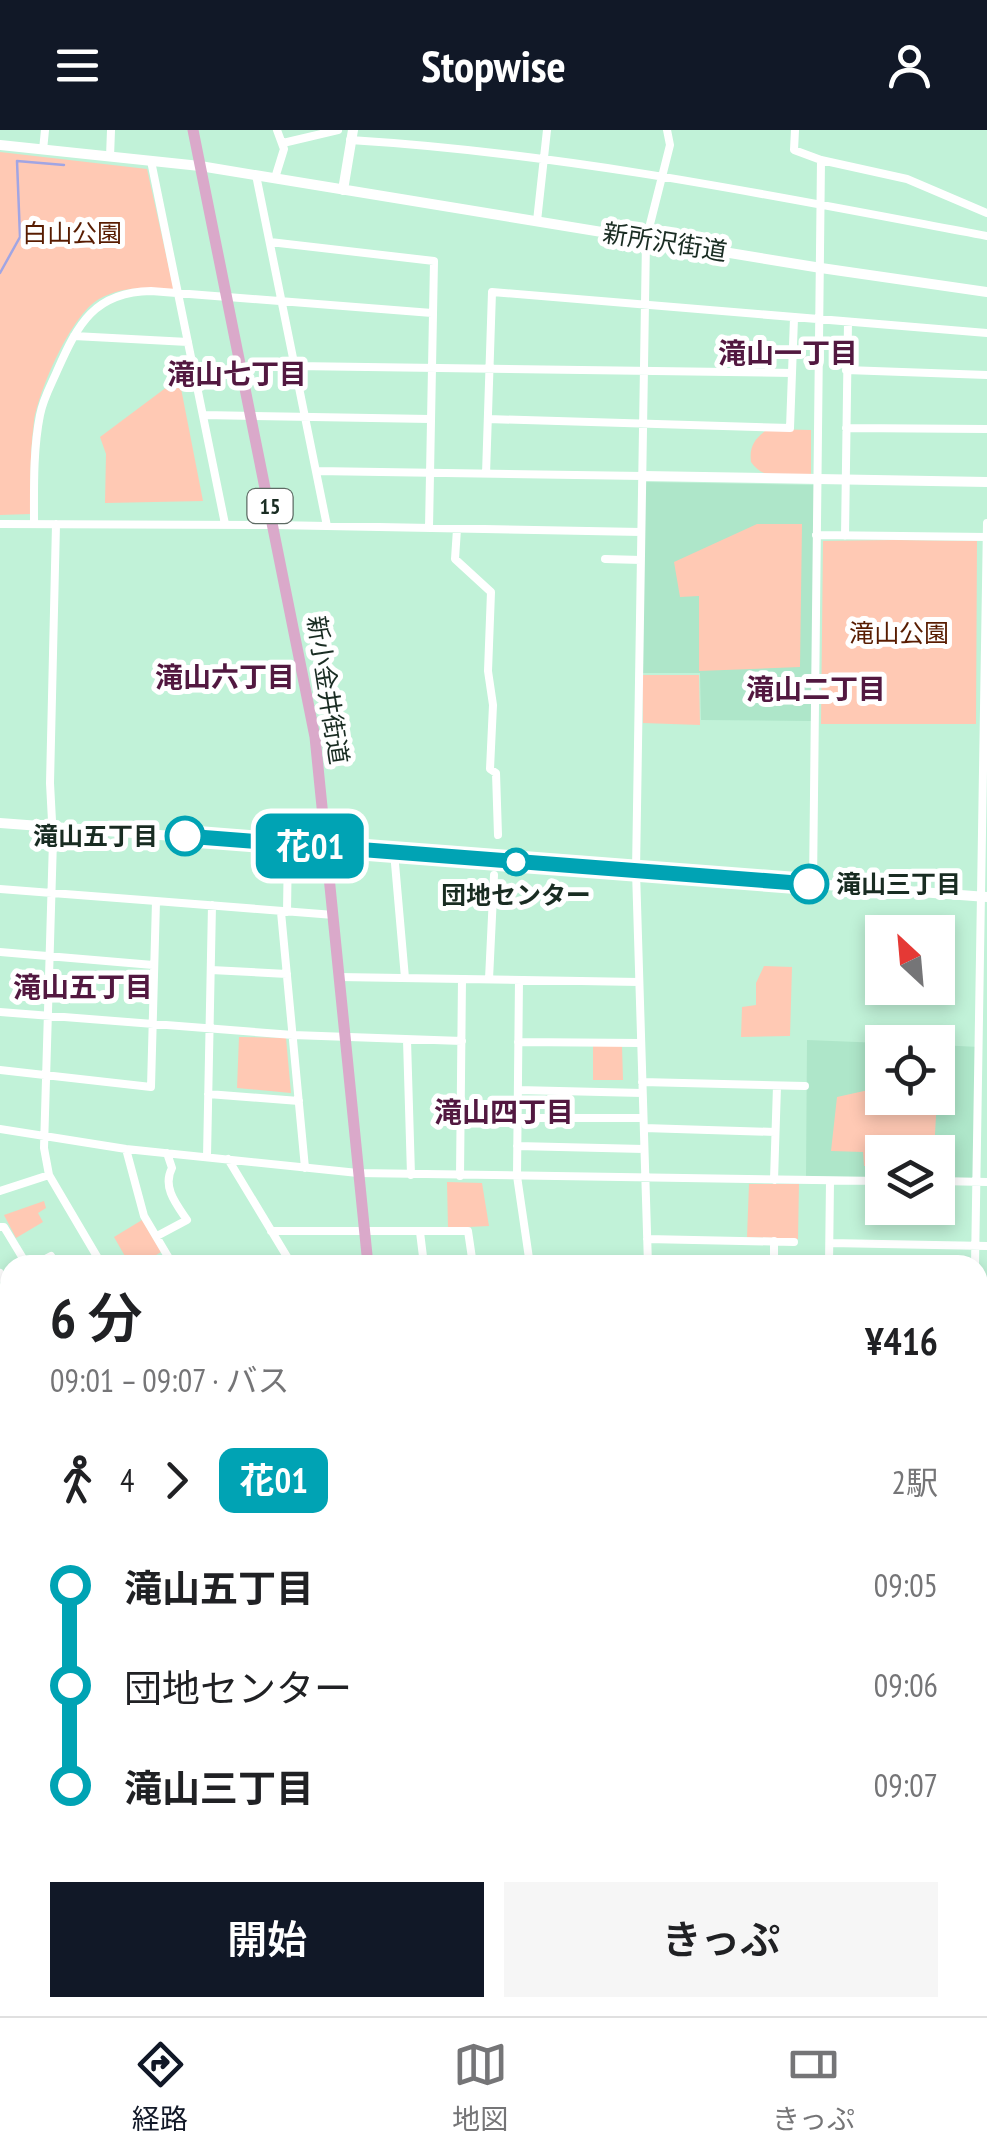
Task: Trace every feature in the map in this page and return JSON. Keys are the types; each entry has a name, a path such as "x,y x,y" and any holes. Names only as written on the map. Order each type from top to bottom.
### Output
{"main road":[{"name":"新小金井街道","path":"193,130 316,737 367,1255"}],"street":[{"path":"43,150 45,130"},
{"path":"110,157 112,130"},
{"path":"276,178 284,149 278,130"},
{"path":"282,142 338,130"},
{"path":"537,221 547,130"},
{"path":"648,1255 636,871 646,240 670,145 667,130"},
{"path":"795,130 794,150 907,179 987,213"},
{"path":"343,190 351,135 663,174 987,236"},
{"path":"0,145 200,166"},
{"path":"812,885 821,160"},
{"path":"151,161 225,524"},
{"name":"新所沢街道","path":"200,166 987,292"},
{"path":"256,176 327,526"},
{"path":"270,242 434,261 429,528"},
{"path":"34,524 39,418 74,336 88,314 113,298 138,291 432,313"},
{"path":"486,474 492,292 987,333"},
{"path":"488,419 790,428 794,318"},
{"path":"845,536 848,322"},
{"path":"74,336 188,342"},
{"path":"295,366 792,373"},
{"path":"846,370 987,375"},
{"path":"203,415 430,419"},
{"path":"846,428 987,429"},
{"path":"316,471 987,482"},
{"path":"976,1255 983,1070 987,523"},
{"path":"0,524 274,524 641,532"},
{"path":"56,524 44,1136 49,1175 96,1255"},
{"path":"457,529 455,560 492,592 488,671 493,705 490,769 496,773 498,835"},
{"path":"816,535 987,537"},
{"path":"605,559 641,560"},
{"path":"628,560 628,573"},
{"path":"0,823 984,897"},
{"path":"288,844 284,912 287,974 305,1168"},
{"path":"394,852 405,978"},
{"path":"489,980 494,875"},
{"path":"0,889 334,915"},
{"path":"0,1070 151,1087 156,901"},
{"path":"206,1157 212,906"},
{"path":"0,952 153,965"},
{"path":"211,970 287,974"},
{"path":"339,976 639,982"},
{"path":"460,1176 462,979"},
{"path":"519,980 518,1176 529,1255"},
{"path":"0,1012 293,1035 462,1041"},
{"path":"407,1040 412,1175"},
{"path":"518,1042 641,1043"},
{"path":"642,1082 805,1086"},
{"path":"774,1180 777,1086"},
{"path":"518,1090 642,1093"},
{"path":"208,1094 298,1101"},
{"path":"518,1118 775,1132"},
{"path":"0,1129 126,1148 358,1173 865,1181"},
{"path":"517,1146 644,1148"},
{"path":"126,1148 144,1216 167,1255"},
{"path":"157,1236 187,1220 170,1192 167,1177 172,1168 167,1153"},
{"path":"228,1159 286,1255"},
{"path":"0,1191 49,1175"},
{"path":"830,1181 830,1255"},
{"path":"955,1181 987,1182"},
{"path":"0,1226 23,1255"},
{"path":"271,1231 468,1231 471,1255"},
{"path":"420,1232 423,1255"},
{"path":"647,1240 794,1242"},
{"path":"774,1241 774,1255"},
{"path":"830,1243 987,1246"}],"shaded area":[{"path":"644,482 815,485 811,721 701,720 700,673 643,673"},
{"path":"807,1040 865,1042 865,1115 955,1115 955,1046 979,1047 976,1182 955,1181 955,1135 865,1135 865,1178 806,1176"}],"green space":[{"name":"白山公園","path":"0,152 147,169 174,291 136,289 108,295 88,308 67,336 42,391 34,421 31,514 0,515"},
{"path":"179,378 203,501 105,503 106,454 100,437"},
{"path":"768,429 811,430 811,476 763,473 751,462 756,439"},
{"path":"757,524 802,524 800,667 699,671 699,596 680,597 674,562"},
{"name":"滝山公園","path":"823,541 977,541 976,724 821,724"},
{"path":"642,675 699,675 700,725 643,723"},
{"path":"764,966 792,967 790,1036 741,1037 742,1007 756,1005 756,983"},
{"path":"239,1037 286,1038 291,1093 237,1088"},
{"path":"593,1045 622,1046 623,1080 593,1080"},
{"path":"865,1091 865,1115 936,1115 935,1135 865,1135 864,1166 863,1152 831,1151 837,1097"},
{"path":"447,1182 482,1183 489,1226 448,1228"},
{"path":"749,1184 799,1184 798,1239 747,1237"},
{"path":"44,1201 46,1208 38,1213 43,1222 16,1238 4,1215"},
{"path":"142,1220 161,1252 124,1255 114,1237"}],"waterway":[{"path":"0,273 20,237 17,161 64,165"}],"bus line":[{"name":"花01","path":"185,836 809,884"}],"place":[{"name":"滝山五丁目","path":"185,836"},
{"name":"団地センター","path":"516,862"},
{"name":"滝山三丁目","path":"809,884"}],"district":[{"name":"滝山一丁目","path":"788,353"},
{"name":"滝山七丁目","path":"237,374"},
{"name":"滝山六丁目","path":"225,677"},
{"name":"滝山二丁目","path":"816,689"},
{"name":"滝山五丁目","path":"83,987"},
{"name":"滝山四丁目","path":"504,1112"}]}
